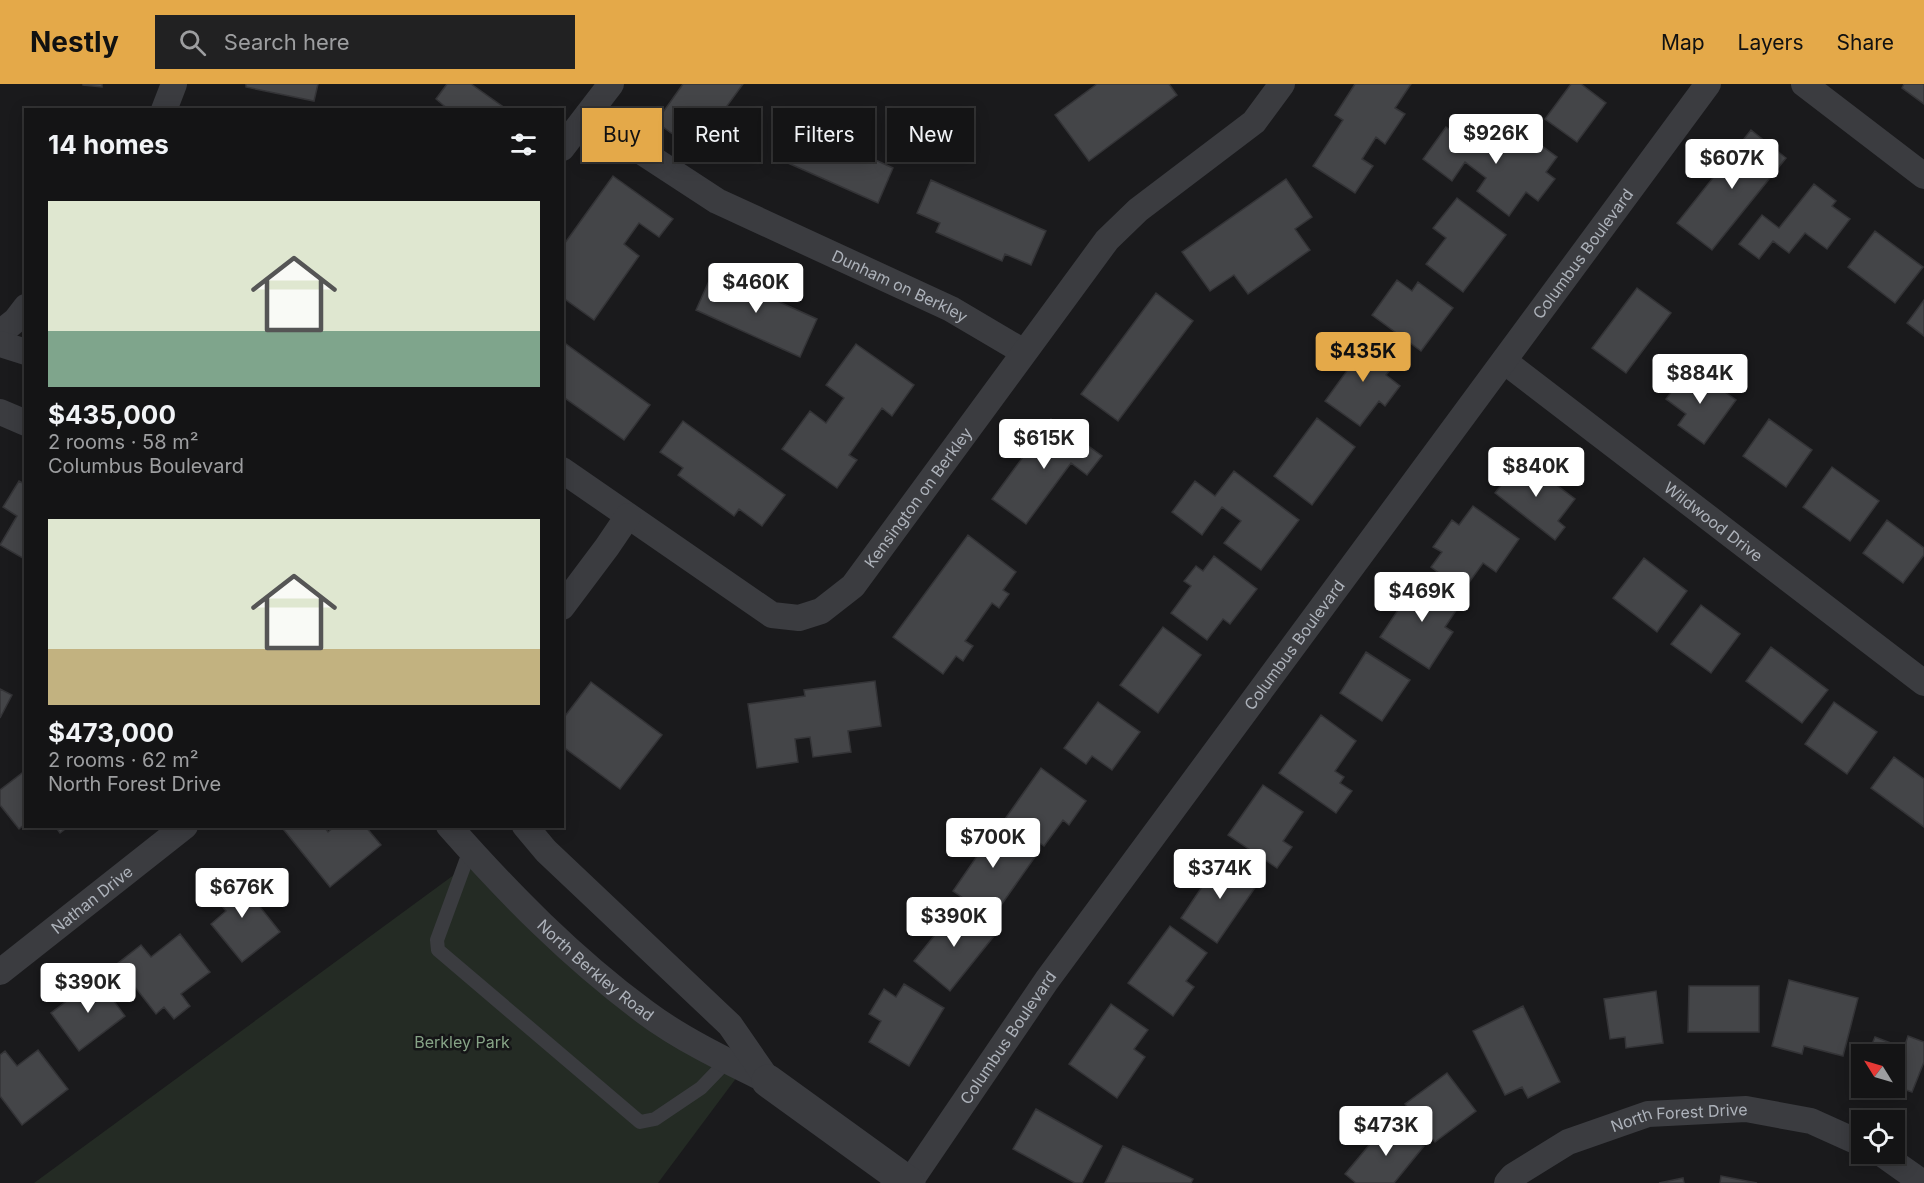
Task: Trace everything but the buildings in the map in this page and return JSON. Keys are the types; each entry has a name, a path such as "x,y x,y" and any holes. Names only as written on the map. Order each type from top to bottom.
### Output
{"street":[{"path":"165,108 174,84"},
{"path":"593,108 611,84"},
{"name":"Kensington on Berkley","path":"564,471 772,615 799,618 821,611 853,586 1107,240 1138,210 1254,122 1282,84"},
{"name":"Columbus Boulevard","path":"909,1183 1047,980 1708,84"},
{"path":"1804,84 1924,176"},
{"path":"564,145 582,122"},
{"name":"Dunham on Berkley","path":"657,162 717,201 951,309 1024,352"},
{"path":"0,333 16,320 24,310"},
{"path":"0,344 24,351"},
{"name":"Wildwood Drive","path":"1504,361 1924,683"},
{"path":"0,412 24,422"},
{"path":"564,603 607,548 628,516"},
{"name":"Nathan Drive","path":"1,968 182,828"},
{"name":"North Berkley Road","path":"451,828 520,904 578,958 646,1013 727,1061 768,1081 909,1183"},
{"name":"North Berkley Road","path":"527,828 546,851 730,1025 768,1081"},
{"name":"North Forest Drive","path":"1507,1183 1513,1176 1568,1142 1648,1114 1746,1109 1811,1121 1851,1139"},
{"path":"1896,1164 1923,1183"}],"lane":[{"path":"470,850 438,940 438,950 640,1122 655,1119 701,1088 727,1061"}],"green space":[{"name":"Berkley Park","path":"477,858 520,904 743,1069 658,1183 34,1183"}]}
